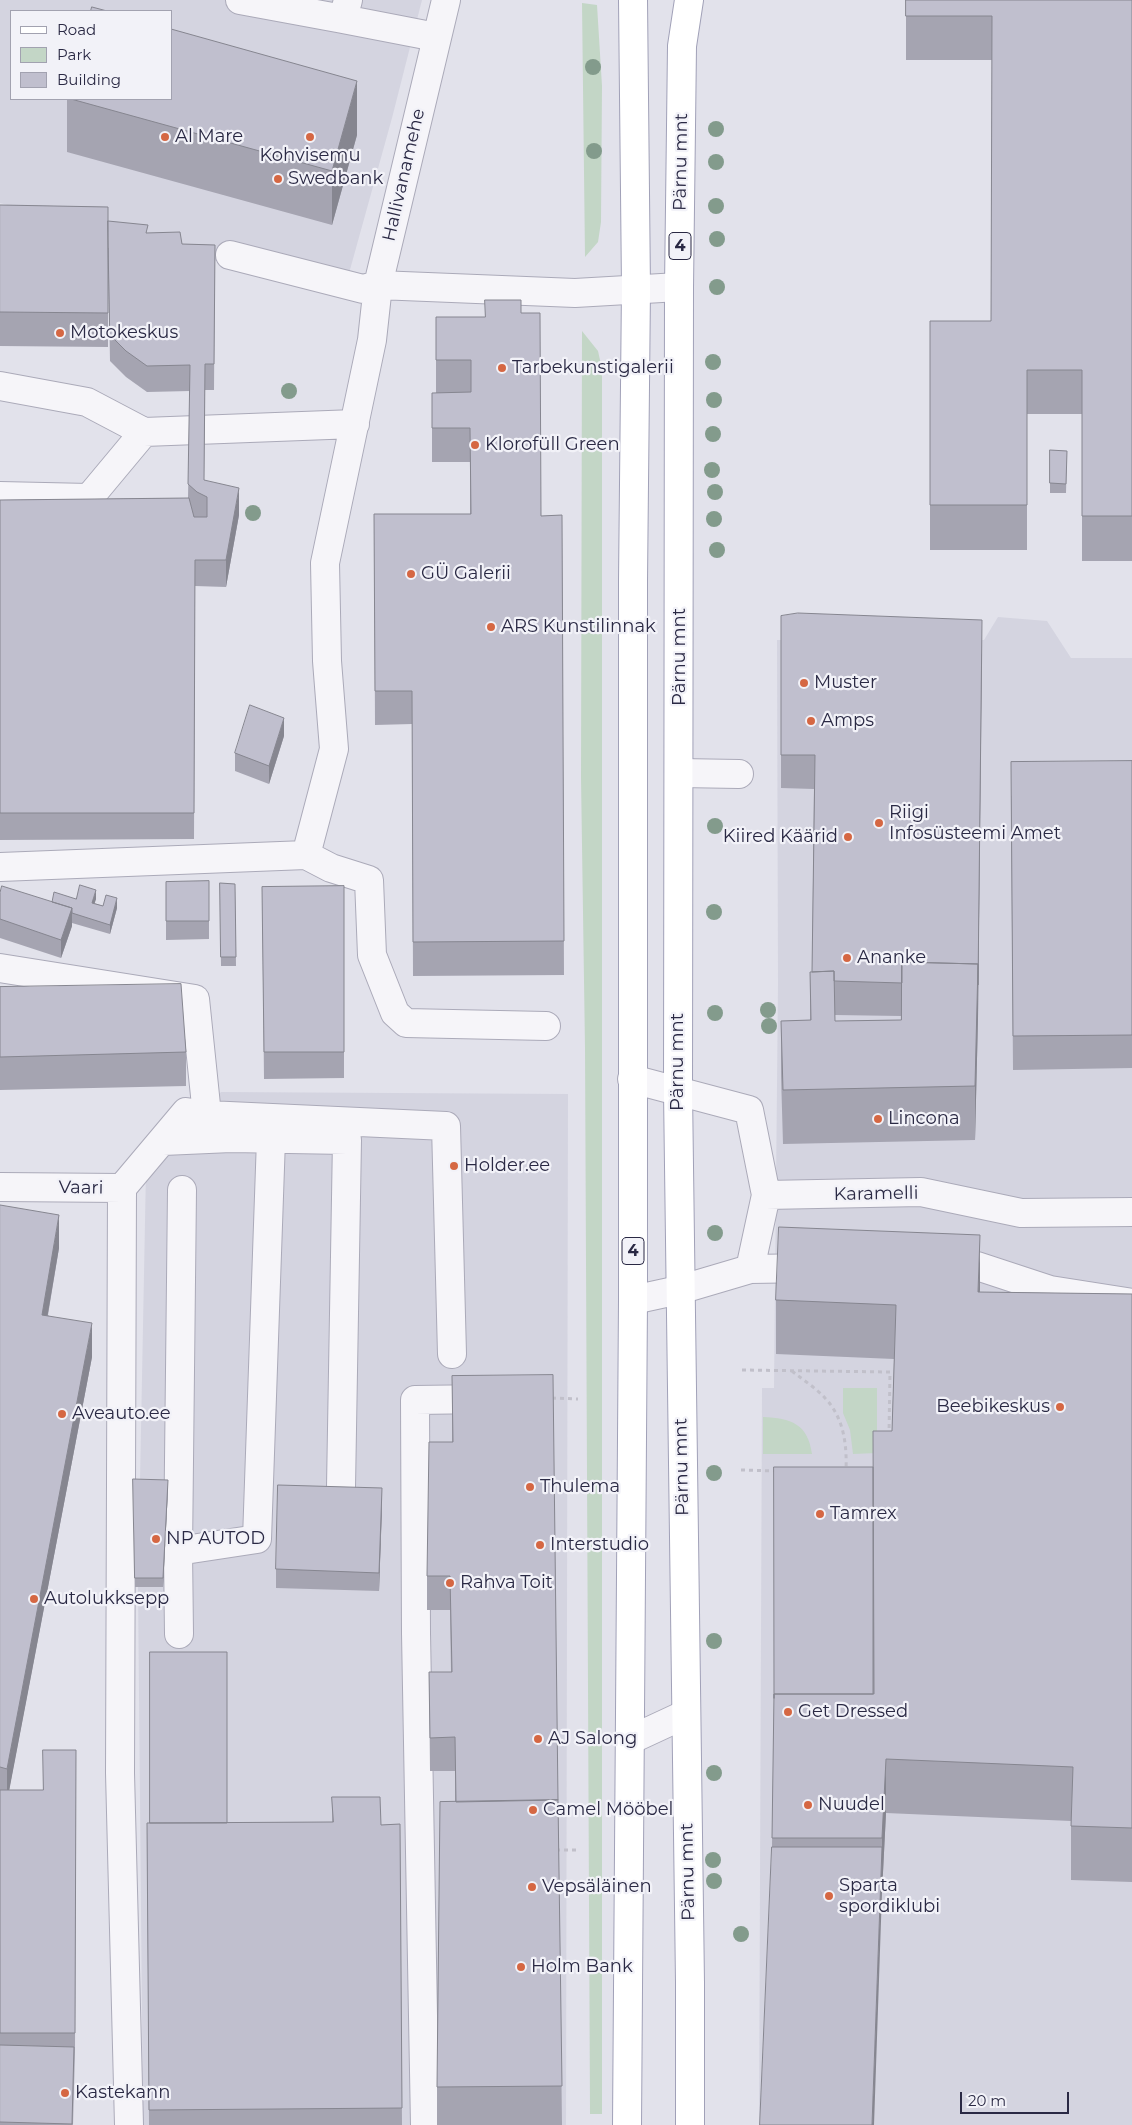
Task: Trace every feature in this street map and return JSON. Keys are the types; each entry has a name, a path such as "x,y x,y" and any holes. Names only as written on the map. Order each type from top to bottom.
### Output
{"main road":[{"name":"4","path":"627,2125 633,1300 632,1079 636,288 633,0"},
{"name":"Pärnu mnt","path":"689,0 682,46 679,287 680,773 678,1092 690,1982 690,2125"}],"lane":[{"path":"240,0 345,10 436,38"},
{"name":"Hallivanamehe","path":"306,854 334,749 327,661 325,563 372,340 378,286 446,0"},
{"path":"230,255 363,289 378,286 575,293 679,287"},
{"path":"0,386 87,402 144,432 355,424"},
{"path":"0,496 89,498 144,432"},
{"path":"680,773 739,774"},
{"path":"0,867 306,854 331,868 369,880 372,955 395,1013 406,1023 546,1026"},
{"path":"0,968 195,999 197,1113 446,1126 452,1354"},
{"path":"632,1079 749,1110 766,1196 750,1269"},
{"name":"Vaari","path":"0,1187 122,1188 163,1141 197,1113"},
{"path":"163,1141 232,1138 347,1140 341,1487"},
{"path":"178,1551 257,1539 271,1139"},
{"path":"122,1188 120,1773 129,2125"},
{"path":"179,1634 178,1551 182,1190"},
{"name":"Karamelli","path":"766,1196 921,1192 1021,1213 1132,1212"},
{"path":"918,1266 977,1266 1050,1290 1132,1303"},
{"path":"633,1300 680,1290 750,1269 839,1267"},
{"path":"425,2125 416,1633 415,1400 539,1398"},
{"path":"630,1740 686,1714"}],"path":[{"path":"742,1370 890,1372 889,1436"},
{"path":"792,1371 826,1398 837,1415 846,1446 846,1472"},
{"path":"539,1398 578,1399"},
{"path":"741,1470 779,1470"},
{"path":"837,1471 855,1472"},
{"path":"551,1850 580,1850"}],"shaded area":[{"path":"0,0 422,0 392,118 343,295 0,203"},
{"path":"998,617 1047,621 1071,658 1132,658 1132,2125 759,2125 762,1388 774,1388 778,984 777,640 984,640"},
{"path":"221,1092 568,1094 566,2125 143,2125 138,1585 146,1170"}],"green space":[{"path":"582,3 597,5 602,86 601,222 598,242 585,257"},
{"path":"582,331 598,351 602,369 602,2114 590,2114 585,1048 581,777"},
{"path":"843,1388 877,1388 877,1453 853,1454 850,1430 843,1413"},
{"path":"763,1417 790,1421 802,1429 807,1436 812,1454 763,1454"}],"building":[{"path":"906,0 1132,0 1132,516 1082,516 1082,370 1027,370 1027,505 930,505 930,321 991,321 992,16 906,16"},
{"path":"92,7 103,10 91,10"},
{"path":"172,29 357,81 332,171 75,100 172,100"},
{"path":"0,205 108,207 108,313 0,312"},
{"path":"108,221 148,225 146,233 180,232 182,244 215,245 214,364 205,364 204,480 239,488 226,560 195,560 194,813 0,813 0,500 189,498 194,517 207,517 207,497 197,492 188,484 190,365 147,366 126,351 110,335"},
{"path":"485,300 521,300 521,313 540,313 541,516 562,515 564,941 413,942 412,691 375,691 374,514 471,514 470,428 432,428 432,393 471,392 471,360 436,360 436,317 485,317"},
{"path":"1050,450 1067,451 1066,484 1050,483"},
{"path":"798,613 982,620 978,985 978,964 902,962 902,983 834,981 834,971 812,972 815,755 781,755 781,616"},
{"path":"250,705 284,718 269,766 235,753"},
{"path":"1132,761 1132,1035 1013,1036 1011,762"},
{"path":"209,881 209,921 166,921 166,882"},
{"path":"220,883 235,884 236,957 221,957"},
{"path":"80,885 96,890 92,903 103,906 106,895 117,898 110,925 72,913 72,908 52,902 54,892 76,899"},
{"path":"2,886 72,908 61,940 0,919 0,893"},
{"path":"344,886 344,1052 264,1052 262,887"},
{"path":"902,962 978,964 975,1086 783,1090 781,1021 811,1020 810,972 834,971 835,1021 901,1020"},
{"path":"181,984 186,1052 0,1057 0,987"},
{"path":"0,1205 59,1215 42,1315 92,1323 7,1769 0,1767"},
{"path":"779,1227 980,1235 978,1292 1132,1294 1132,1828 1071,1826 1073,1767 886,1759 882,1838 772,1838 774,1694 874,1694 873,1431 892,1431 896,1305 776,1300"},
{"path":"553,1375 558,1800 456,1802 455,1737 430,1738 429,1672 452,1672 450,1576 427,1576 429,1442 453,1442 452,1376"},
{"path":"774,1467 873,1467 873,1694 774,1694"},
{"path":"133,1479 168,1480 163,1578 135,1578"},
{"path":"278,1485 382,1488 379,1573 276,1569"},
{"path":"150,1652 227,1652 227,1823 150,1823"},
{"path":"43,1750 76,1750 75,2033 0,2033 0,1790 43,1790"},
{"path":"332,1797 380,1797 381,1825 400,1824 402,2108 149,2110 147,1823 333,1822"},
{"path":"558,1800 562,2086 437,2087 440,1802"},
{"path":"772,1847 882,1847 872,2125 760,2125"},
{"path":"0,2045 74,2047 72,2124 0,2122"}],"place":[{"name":"Al Mare","path":"165,137"},
{"name":"Kohvisemu","path":"310,137"},
{"name":"Swedbank","path":"278,179"},
{"name":"Motokeskus","path":"60,333"},
{"name":"Tarbekunstigalerii","path":"502,368"},
{"name":"Klorofüll Green","path":"475,445"},
{"name":"GÜ Galerii","path":"411,574"},
{"name":"ARS Kunstilinnak","path":"491,627"},
{"name":"Muster","path":"804,683"},
{"name":"Amps","path":"811,721"},
{"name":"Riigi Infosüsteemi Amet","path":"879,823"},
{"name":"Kiired Käärid","path":"848,837"},
{"name":"Ananke","path":"847,958"},
{"name":"Lincona","path":"878,1119"},
{"name":"Holder.ee","path":"454,1166"},
{"name":"Beebikeskus","path":"1060,1407"},
{"name":"Aveauto.ee","path":"62,1414"},
{"name":"Thulema","path":"530,1487"},
{"name":"Tamrex","path":"820,1514"},
{"name":"NP AUTOD","path":"156,1539"},
{"name":"Interstudio","path":"540,1545"},
{"name":"Rahva Toit","path":"450,1583"},
{"name":"Autolukksepp","path":"34,1599"},
{"name":"Get Dressed","path":"788,1712"},
{"name":"AJ Salong","path":"538,1739"},
{"name":"Nuudel","path":"808,1805"},
{"name":"Camel Mööbel","path":"533,1810"},
{"name":"Vepsäläinen","path":"532,1887"},
{"name":"Sparta spordiklubi","path":"829,1896"},
{"name":"Holm Bank","path":"521,1967"},
{"name":"Kastekann","path":"65,2093"}]}
